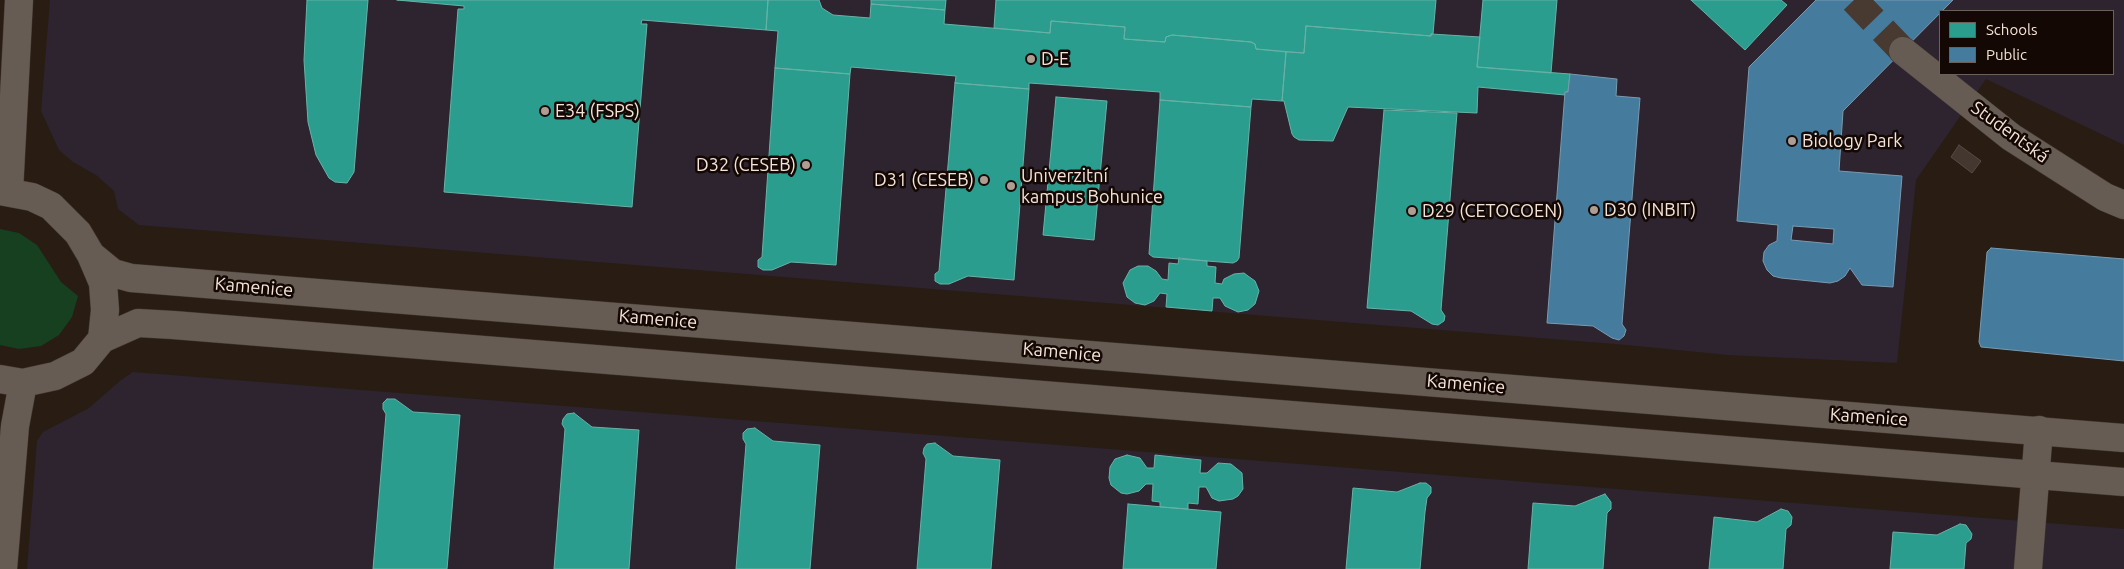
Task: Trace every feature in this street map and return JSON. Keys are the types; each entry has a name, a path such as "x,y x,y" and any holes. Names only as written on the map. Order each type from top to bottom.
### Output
{"street":[{"path":"5,192 19,0"},
{"name":"Studentská","path":"1903,51 2011,137 2105,197 2124,205"},
{"name":"Kamenice","path":"5,192 32,197 51,206 78,233 92,255 103,283 105,310 102,340"},
{"name":"Kamenice","path":"92,255 114,273 131,278 2124,438"},
{"path":"3,569 15,426 12,381 40,381 69,370 82,362 102,340 138,323 2124,482"},
{"path":"2028,569 2039,430"}],"shaded area":[{"name":"Univerzitní kampus Bohunice","path":"50,0 2124,0 2124,145 1986,79 1916,180 1897,363 1728,355 1627,345 139,225 118,209 114,191 96,175 73,162 59,150 41,111"},
{"path":"133,372 2124,529 2124,569 27,569 37,441 43,432 89,408"}],"green space":[{"path":"0,229 19,233 37,245 61,282 78,296 72,317 59,335 41,346 19,349 0,345"}],"building: Schools":[{"path":"307,0 368,0 354,172 347,183 335,182 329,178 316,155 308,122 304,60"},
{"name":"E34 (FSPS)","path":"397,0 768,0 766,30 642,20 641,24 647,24 632,207 444,192 458,9 464,9 464,6"},
{"name":"D-E","path":"768,0 819,0 822,8 833,15 870,18 871,4 945,10 944,24 1050,33 1051,21 1125,27 1124,39 1165,42 1166,37 1172,35 1251,42 1255,44 1256,49 1286,52 1282,101 1252,99 1251,107 1160,100 1160,92 1029,83 1029,89 955,83 956,76 851,67 850,74 775,68 778,31 766,30"},
{"path":"871,0 946,0 945,10 871,4"},
{"path":"996,0 1436,0 1433,34 1431,36 1306,26 1304,53 1256,49 1255,44 1251,42 1172,35 1166,37 1165,42 1124,39 1125,27 1051,21 1050,33 994,28"},
{"path":"1483,0 1557,0 1551,73 1477,67"},
{"path":"1691,0 1781,0 1787,5 1745,50"},
{"path":"1306,26 1431,36 1431,34 1480,37 1477,67 1570,74 1568,92 1565,92 1565,95 1478,87 1477,113 1348,107 1333,141 1299,140 1292,134 1284,101 1282,101 1286,52 1304,53"},
{"name":"D32 (CESEB)","path":"775,68 850,74 836,265 791,262 772,270 763,270 758,267 758,260 762,257"},
{"name":"D31 (CESEB)","path":"955,83 1029,89 1014,280 968,276 949,284 940,284 935,281 935,274 939,271"},
{"path":"1056,97 1107,101 1094,240 1043,235"},
{"path":"1160,100 1251,107 1239,258 1233,263 1153,257 1149,254"},
{"name":"D29 (CETOCOEN)","path":"1384,110 1457,113 1441,310 1445,316 1444,321 1438,325 1432,324 1411,311 1367,308"},
{"path":"1179,258 1207,261 1207,266 1216,267 1215,283 1222,284 1224,279 1234,274 1244,273 1255,281 1259,291 1255,304 1248,310 1238,312 1225,306 1220,298 1213,298 1212,311 1166,307 1167,294 1160,293 1154,301 1145,305 1135,303 1127,297 1123,283 1130,270 1138,266 1148,266 1156,271 1162,279 1168,280 1169,263 1178,264"},
{"path":"387,399 395,399 413,412 460,415 447,569 373,569 386,414 383,409 383,403"},
{"path":"574,413 592,427 639,430 629,569 554,569 565,429 562,424 567,414"},
{"path":"755,428 773,441 820,445 810,569 736,569 746,444 743,439 743,433 747,429"},
{"path":"935,443 953,456 1000,460 991,569 917,569 926,459 923,453 927,444"},
{"path":"1127,455 1140,458 1147,468 1154,468 1155,455 1201,460 1200,473 1207,473 1218,463 1231,464 1242,473 1243,489 1233,499 1219,501 1212,498 1206,487 1199,487 1198,504 1188,503 1188,509 1160,507 1160,502 1152,501 1153,484 1146,484 1139,491 1127,494 1121,493 1111,485 1109,478 1110,467 1115,459"},
{"path":"1420,483 1426,483 1431,487 1431,493 1427,498 1420,569 1346,569 1353,488 1397,492"},
{"path":"1605,494 1611,502 1611,509 1607,513 1603,569 1528,569 1533,503 1575,506"},
{"path":"1128,504 1221,512 1216,569 1123,569"},
{"path":"1781,509 1788,511 1792,517 1791,525 1786,529 1783,569 1709,569 1714,517 1757,522"},
{"path":"1960,524 1966,525 1972,534 1971,539 1966,543 1964,569 1890,569 1893,532 1937,535"}],"building: Public":[{"name":"Biology Park","path":"1816,0 1953,0 1943,10 1939,10 1939,14 1843,111 1839,171 1902,176 1893,287 1862,285 1850,268 1845,276 1838,281 1830,283 1773,276 1767,270 1763,261 1764,252 1769,245 1777,241 1778,225 1737,221 1749,67","holes":["1793,226 1834,229 1833,244 1791,240"]},
{"name":"D30 (INBIT)","path":"1570,74 1617,79 1616,96 1640,98 1622,324 1626,330 1624,336 1619,340 1612,338 1593,326 1547,323 1565,92 1568,92"},
{"path":"1991,248 2124,259 2124,361 1981,347 1979,342 1987,252"}],"building: Other":[{"path":"1959,145 1981,161 1972,173 1951,157"}],"tunnel":[{"path":"1854,0 1903,51"}],"place":[{"name":"D-E","path":"1031,59"},
{"name":"E34 (FSPS)","path":"545,111"},
{"name":"Biology Park","path":"1792,141"},
{"name":"D32 (CESEB)","path":"806,165"},
{"name":"D31 (CESEB)","path":"984,180"},
{"name":"Univerzitní kampus Bohunice","path":"1011,186"},
{"name":"D30 (INBIT)","path":"1594,210"},
{"name":"D29 (CETOCOEN)","path":"1412,211"}]}
